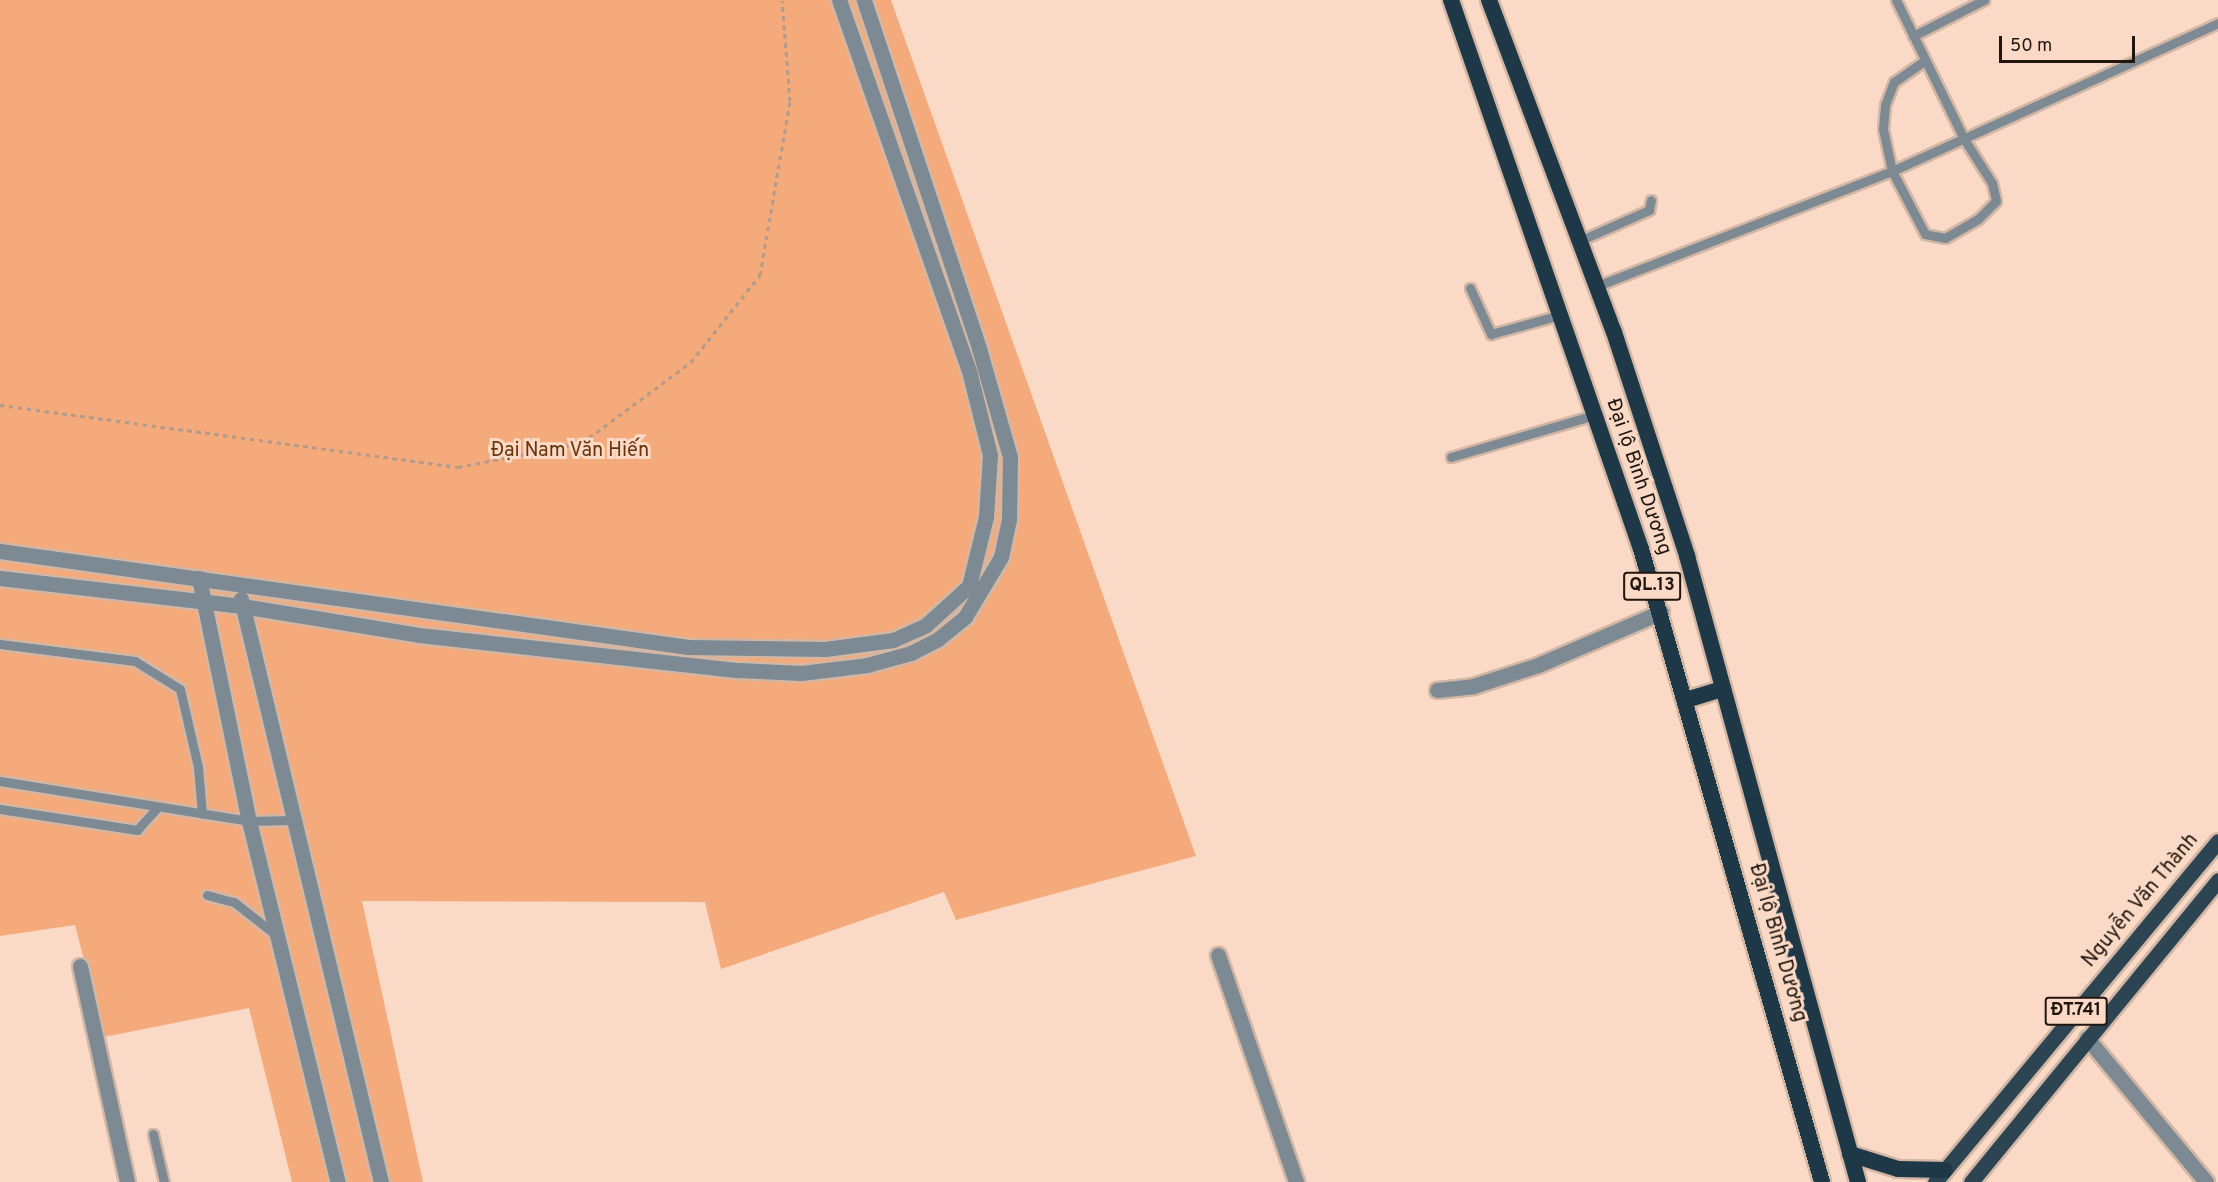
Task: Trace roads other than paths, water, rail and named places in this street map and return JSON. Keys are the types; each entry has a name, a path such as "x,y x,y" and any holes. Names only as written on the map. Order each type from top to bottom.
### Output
{"highway":[{"name":"Đại lộ Bình Dương","path":"1451,0 1661,612 1822,1182"},
{"name":"Đại lộ Bình Dương","path":"1489,0 1597,286 1687,556 1858,1182"},
{"path":"1686,700 1723,689"},
{"path":"1850,1154 1898,1169 1940,1176"}],"main road":[{"name":"Nguyễn Văn Thành","path":"1940,1176 2218,841"},
{"name":"ĐT.741","path":"1971,1182 2218,880"}],"street":[{"path":"0,551 688,647 825,649 893,640 926,624 952,604 969,586 987,517 990,455 969,371 839,0"},
{"path":"0,578 242,606 419,635 738,670 801,673 867,665 911,653 938,639 965,617 1001,557 1008,519 1010,457 979,348 864,0"},
{"path":"199,578 249,821 338,1182"},
{"path":"238,583 292,820 381,1182"},
{"path":"1437,690 1473,686 1538,665 1661,612"},
{"path":"1218,955 1296,1182"},
{"path":"80,966 127,1182"},
{"path":"2087,1038 2206,1182"}],"lane":[{"path":"1896,0 1964,139 1992,183 1996,201 1978,219 1945,238 1925,234 1892,171 1883,129 1885,105 1894,82 1925,60"},
{"path":"1913,36 1984,0"},
{"path":"1597,286 1892,171 2218,23"},
{"path":"1580,241 1649,210 1652,200"},
{"path":"1470,288 1491,334 1560,315"},
{"path":"1451,457 1595,416"},
{"path":"0,644 135,661 180,689 198,767 202,814"},
{"path":"0,781 249,821 292,820"},
{"path":"0,809 137,830 157,808"},
{"path":"207,896 234,902 278,936"},
{"path":"153,1134 164,1182"}],"park label":[{"name":"Đại Nam Văn Hiến","path":"570,451"}]}
